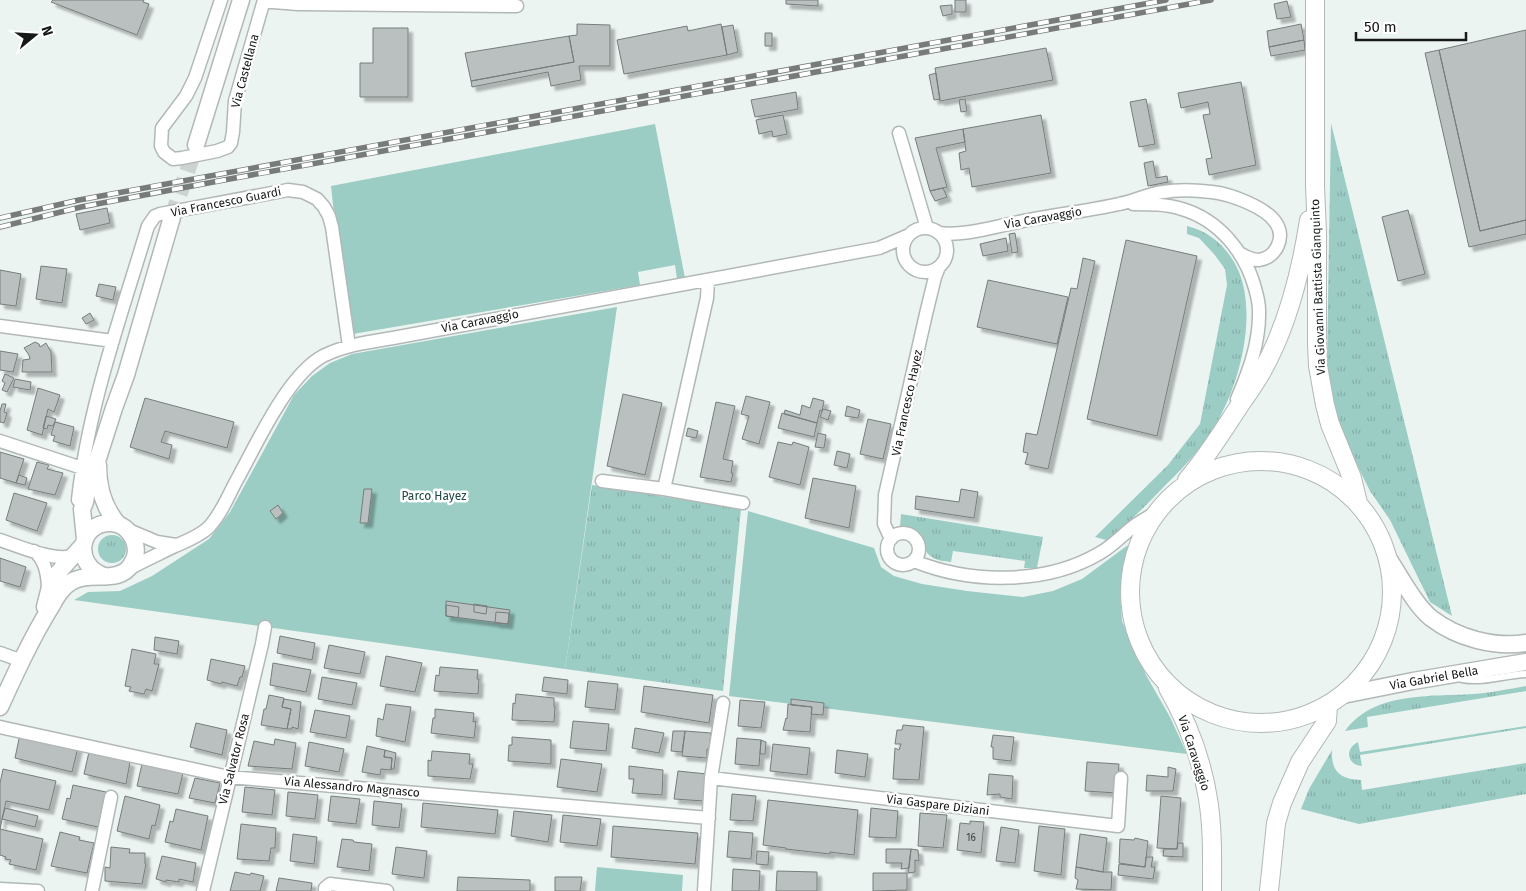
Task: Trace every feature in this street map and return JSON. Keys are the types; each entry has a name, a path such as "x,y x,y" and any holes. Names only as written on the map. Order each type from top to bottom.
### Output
{"main road":[{"name":"Via Giovanni Battista Gianquinto","path":"1315,0 1314,185 1317,234 1318,366 1324,405 1352,478 1358,503"},
{"name":"Via Giovanni Battista Gianquinto","path":"1178,490 1206,457 1261,373 1273,349 1292,298 1300,265 1314,185"},
{"path":"1245,461 1270,461 1295,464 1318,473 1339,486 1358,503 1371,520 1381,538 1392,577 1392,596 1391,615 1386,634 1369,668 1357,682 1328,705 1310,714 1277,722 1250,723 1231,720 1194,704 1177,692 1163,678 1142,647 1134,620 1130,592 1132,573 1142,537 1157,512 1178,490 1198,476 1221,466 1245,461"},
{"name":"Via Caravaggio","path":"1163,678 1184,718 1204,779 1211,824 1212,891"},
{"path":"1271,891 1271,867 1276,823 1282,803 1300,762 1327,721 1328,705"}],"street":[{"name":"Via Castellana","path":"221,0 195,78 186,96 162,128 161,146 164,152 173,159 217,151 228,147 231,143 234,132 235,101 264,0"},
{"name":"Via Castellana","path":"196,144 241,0"},
{"path":"264,0 298,4 517,6"},
{"path":"899,134 933,230 944,239 947,248"},
{"name":"Via Francesco Guardi","path":"82,509 78,503 82,468 98,397 148,226 155,216 280,191 295,190 310,194 324,207 332,227 349,346"},
{"name":"Via Caravaggio","path":"123,573 200,534 214,521 286,394 312,363 349,346 879,248 920,228 948,234 966,232 1120,204 1162,192 1181,190 1213,192 1231,196 1270,216 1277,224 1280,235 1277,249 1269,257 1253,259 1241,254"},
{"name":"Via Caravaggio","path":"1120,204 1165,205 1184,209 1212,224 1230,239 1241,254 1252,277 1258,298 1259,319 1252,362 1227,424"},
{"path":"104,576 93,571 83,555 81,547 82,509 88,484 126,375 172,217"},
{"name":"Via Caravaggio","path":"939,267 944,262 947,248 966,232"},
{"path":"907,236 904,242 904,257 912,268 926,272 933,271 939,267"},
{"path":"879,248 898,257 904,257"},
{"name":"Via Francesco Hayez","path":"891,539 884,524 885,495 926,314 939,267"},
{"path":"664,490 707,298 708,280"},
{"path":"0,326 114,341"},
{"path":"0,441 82,468"},
{"path":"0,707 40,623 60,591 71,582 85,576 114,576 123,573 131,566 136,554 132,535 110,514 102,498 98,458"},
{"path":"602,481 744,503"},
{"path":"914,561 942,570 972,576 1018,578 1044,573 1078,563 1102,552 1137,524 1157,512"},
{"path":"40,623 48,593 56,575 81,547 91,530 99,525 110,523 139,536 176,546"},
{"path":"905,533 914,538 919,547 914,561 902,566 893,562 887,554 888,543 891,539 895,535 905,533"},
{"path":"0,540 62,558 81,547"},
{"path":"34,551 39,554 44,564 48,593"},
{"path":"1388,558 1417,601 1431,617 1463,636 1494,644 1526,643"},
{"name":"Via Salvator Rosa","path":"203,891 265,627"},
{"path":"0,653 22,661"},
{"name":"Via Gabriel Bella","path":"1342,695 1526,662"},
{"path":"704,891 711,778 723,702"},
{"name":"Via Alessandro Magnasco","path":"0,727 229,777 709,818"},
{"name":"Via Gaspare Diziani","path":"711,778 1118,826 1121,778"},
{"path":"92,891 111,797"},
{"path":"325,891 325,888 330,884 388,891"},
{"path":"0,889 38,891"}],"lane":[{"path":"1443,676 1472,680 1492,680 1511,675 1526,674"}],"green space":[{"path":"1331,123 1452,616 1430,602 1390,520 1370,491 1351,453 1334,410 1327,362"},
{"path":"655,124 685,278 677,279 675,265 638,272 640,285 347,335 331,186"},
{"path":"1187,226 1204,232 1219,243 1230,256 1239,272 1245,292 1246,314 1245,336 1235,382 1216,424 1187,463 1119,530 1106,540 1095,537 1168,465 1200,424 1227,285 1225,269 1199,238 1187,234"},
{"name":"Parco Hayez","path":"617,307 565,669 74,600 88,592 120,591 152,576 209,539 230,512 294,395 312,376 330,363 352,354"},
{"path":"592,485 741,509 723,691 565,669"},
{"path":"748,511 874,548 881,567 894,576 922,584 1023,597 1053,591 1082,579 1128,545 1120,591 1122,621 1146,675 1170,717 1187,754 729,696"},
{"path":"901,514 1043,537 1037,568 1024,568 1025,561 953,551 951,562 941,561 928,553 915,531 900,526"},
{"path":"112,535 122,539 126,549 122,559 112,563 102,559 98,549 102,539"},
{"path":"1526,686 1526,691 1367,717 1368,727 1345,731 1357,718 1371,709 1387,703 1421,696 1486,693"},
{"path":"1526,726 1526,728 1360,755 1362,766 1353,763 1349,756 1351,748 1358,742 1360,752"},
{"path":"1332,750 1333,764 1338,773 1347,778 1361,780 1362,790 1526,763 1526,794 1359,824 1301,809 1309,789"},
{"path":"597,867 683,875 682,891 595,891"}],"building":[{"path":"53,0 144,0 143,2 149,4 137,35 51,2"},
{"path":"786,0 818,0 818,6 786,4"},
{"path":"955,0 966,0 966,12 955,12"},
{"path":"1287,1 1291,17 1277,19 1274,4"},
{"path":"952,5 952,14 943,16 940,6"},
{"path":"577,24 610,25 610,66 579,66 581,80 551,86 548,72 472,87 471,81 574,62 569,36 577,35"},
{"path":"721,24 727,55 624,74 617,40 687,26 688,31"},
{"path":"1301,24 1304,40 1269,47 1267,31"},
{"path":"733,25 738,52 727,55 722,27"},
{"path":"373,28 408,28 408,97 360,97 360,63 373,63"},
{"path":"1526,30 1526,220 1480,231 1439,50"},
{"path":"765,33 772,33 772,46 765,46"},
{"path":"569,36 574,62 471,81 465,53"},
{"path":"1304,40 1305,50 1271,56 1269,47"},
{"path":"1046,48 1053,80 940,101 935,68"},
{"path":"1439,50 1480,231 1526,220 1526,234 1469,247 1425,53"},
{"path":"936,73 940,99 934,100 929,75"},
{"path":"1241,82 1256,165 1209,175 1206,159 1212,158 1203,115 1210,114 1208,102 1181,108 1178,93"},
{"path":"796,92 798,109 755,117 751,100"},
{"path":"965,99 967,111 961,112 959,100"},
{"path":"1146,99 1155,144 1139,147 1130,102"},
{"path":"783,115 787,134 773,137 772,131 759,134 756,120"},
{"path":"1041,115 1051,173 972,187 969,168 961,170 959,153 966,151 963,129"},
{"path":"963,129 965,142 936,148 947,187 930,191 915,138"},
{"path":"1153,161 1156,178 1167,176 1168,182 1148,186 1144,163"},
{"path":"943,188 947,197 935,201 930,191"},
{"path":"107,208 110,223 80,230 76,214"},
{"path":"1408,210 1425,274 1398,281 1382,217"},
{"path":"1015,233 1018,252 1012,253 1009,234"},
{"path":"1006,238 1008,251 983,256 980,244"},
{"path":"1126,240 1197,256 1157,436 1087,419"},
{"path":"1083,258 1095,261 1048,469 1025,464 1028,453 1023,452 1026,433 1037,435 1071,288 1077,289"},
{"path":"41,266 67,269 62,303 36,299"},
{"path":"0,270 21,274 16,306 0,304"},
{"path":"988,280 1068,297 1057,344 977,327"},
{"path":"99,284 116,287 113,300 96,296"},
{"path":"90,313 94,320 86,324 82,318"},
{"path":"35,342 40,347 46,343 51,352 52,372 22,372 23,360 30,359 24,348"},
{"path":"0,351 18,354 13,372 0,370"},
{"path":"5,374 14,378 7,392 2,390 5,383 2,381"},
{"path":"15,379 31,382 30,390 13,387"},
{"path":"38,388 60,395 54,412 48,409 42,435 27,430"},
{"path":"623,394 662,403 645,475 607,466"},
{"path":"746,396 770,402 759,444 742,439 749,416 741,414"},
{"path":"145,398 234,422 227,448 165,431 161,442 172,445 169,459 130,447"},
{"path":"813,398 824,401 817,423 784,414 785,410 800,415 802,405 810,408"},
{"path":"716,402 735,406 723,459 733,461 731,482 700,477"},
{"path":"2,404 6,404 4,412 7,413 4,423 0,422"},
{"path":"847,406 860,410 858,418 845,416"},
{"path":"823,409 831,411 828,420 820,417"},
{"path":"782,413 817,423 814,437 778,428"},
{"path":"46,416 56,419 53,426 48,425 47,429 43,428"},
{"path":"868,419 891,424 883,459 860,454"},
{"path":"55,422 74,427 70,446 53,441 55,436 51,435"},
{"path":"688,428 698,431 696,438 686,436"},
{"path":"818,433 826,435 824,448 815,447"},
{"path":"778,442 792,445 793,442 809,447 800,485 769,477"},
{"path":"837,451 850,454 847,468 834,465"},
{"path":"0,452 24,459 16,483 0,478"},
{"path":"37,462 49,465 47,469 63,473 55,495 28,489"},
{"path":"19,475 27,478 25,485 16,483"},
{"path":"813,478 856,486 849,528 805,518"},
{"path":"364,489 372,489 368,523 360,523"},
{"path":"961,489 978,492 974,518 915,509 916,496 959,502"},
{"path":"14,493 47,503 37,531 6,520"},
{"path":"278,505 283,513 276,519 270,511"},
{"path":"0,558 26,567 20,587 0,581"},
{"path":"446,601 510,610 508,624 446,616"},
{"path":"474,604 487,606 486,614 474,612"},
{"path":"446,605 459,607 458,618 446,616"},
{"path":"496,612 509,613 508,624 495,623"},
{"path":"280,636 315,643 312,660 277,653"},
{"path":"155,637 179,641 177,654 154,650"},
{"path":"329,645 365,652 360,674 324,668"},
{"path":"132,649 156,654 154,664 159,664 152,691 146,689 144,694 129,691 131,687 125,686"},
{"path":"386,656 422,663 415,692 380,686"},
{"path":"211,659 245,666 237,686 207,680"},
{"path":"273,663 311,670 306,692 270,685"},
{"path":"440,667 478,670 478,694 434,691 436,675 439,676"},
{"path":"322,677 357,683 352,705 318,699"},
{"path":"544,677 568,680 567,694 542,691"},
{"path":"588,681 618,684 615,710 585,707"},
{"path":"644,686 713,695 709,723 641,712"},
{"path":"516,694 554,698 554,722 512,720 513,703 515,704"},
{"path":"269,695 284,698 282,707 291,709 287,729 261,725"},
{"path":"284,699 301,702 298,729 292,727 292,729 287,729 291,709 282,707"},
{"path":"791,699 824,703 823,715 811,714 812,707 791,705"},
{"path":"740,700 765,702 761,728 738,726"},
{"path":"386,704 411,707 405,742 376,736 378,718 383,720"},
{"path":"788,704 812,707 810,732 783,730 787,719"},
{"path":"435,709 474,713 473,722 476,721 474,738 431,733"},
{"path":"315,710 350,716 346,738 310,732"},
{"path":"573,721 609,724 606,751 570,748"},
{"path":"196,723 227,730 222,755 190,747"},
{"path":"903,725 924,727 919,780 893,779 895,748 899,750 901,744 895,744 897,730 902,730"},
{"path":"635,728 664,733 659,753 632,748"},
{"path":"673,731 685,731 682,752 671,751"},
{"path":"685,731 711,733 707,758 682,756"},
{"path":"20,734 78,747 72,772 15,758"},
{"path":"993,735 1014,737 1011,761 993,759 993,747 991,747"},
{"path":"512,737 551,740 551,764 508,761 509,745 512,745"},
{"path":"737,738 761,740 759,766 735,764"},
{"path":"275,739 296,743 292,769 248,766 254,741 274,745"},
{"path":"761,740 766,742 765,754 760,754"},
{"path":"309,742 344,749 339,772 305,766"},
{"path":"773,744 810,748 807,775 770,771"},
{"path":"367,746 385,750 384,757 392,758 391,770 381,769 380,775 362,772"},
{"path":"385,750 396,753 394,769 391,769 392,758 384,757"},
{"path":"837,750 868,754 865,777 835,773"},
{"path":"432,751 470,754 469,764 473,764 470,779 428,776 428,760 431,761"},
{"path":"89,752 130,762 126,784 84,774"},
{"path":"561,759 602,764 597,792 557,787"},
{"path":"1087,762 1119,764 1117,793 1085,791"},
{"path":"142,764 183,773 178,794 137,786"},
{"path":"629,766 663,770 662,795 632,793 634,779 629,779"},
{"path":"1168,767 1176,769 1173,791 1146,791 1147,775 1168,777"},
{"path":"3,769 56,781 49,810 6,801 0,829 0,783"},
{"path":"678,771 707,774 704,801 674,799"},
{"path":"989,774 1013,776 1012,799 1000,797 1000,794 987,795"},
{"path":"195,778 220,783 215,803 189,798"},
{"path":"73,785 106,792 98,827 62,819 67,798 70,799"},
{"path":"245,787 275,790 272,815 242,812"},
{"path":"288,792 318,795 315,819 286,816"},
{"path":"732,794 756,796 753,821 730,820"},
{"path":"125,796 160,805 155,826 152,825 149,839 117,831"},
{"path":"331,796 360,799 356,824 328,821"},
{"path":"1161,796 1181,798 1177,849 1157,848"},
{"path":"768,800 858,810 854,855 830,852 830,854 763,845"},
{"path":"374,801 402,804 399,828 372,825"},
{"path":"423,803 498,810 495,834 421,827"},
{"path":"5,808 38,816 35,827 2,819"},
{"path":"871,808 898,811 896,838 869,837"},
{"path":"176,809 208,816 201,850 165,842 170,821 173,822"},
{"path":"514,811 552,815 548,842 511,836"},
{"path":"920,813 947,815 943,848 918,846"},
{"path":"563,815 601,819 597,846 560,842"},
{"path":"970,821 984,822 981,853 957,850 960,823 970,824"},
{"path":"241,824 276,828 275,848 271,848 269,861 237,859"},
{"path":"613,826 698,833 695,864 611,857"},
{"path":"1039,826 1065,829 1061,875 1034,871"},
{"path":"1001,827 1019,830 1015,863 996,861"},
{"path":"0,829 43,839 36,870 9,864 11,860 5,859 6,857 0,855"},
{"path":"729,831 753,833 751,859 727,857"},
{"path":"60,832 80,837 79,840 94,843 87,873 51,866"},
{"path":"293,834 317,837 314,864 290,861"},
{"path":"1080,834 1107,838 1103,872 1076,867"},
{"path":"1135,838 1148,841 1145,867 1119,863 1120,839 1134,840"},
{"path":"342,839 372,844 369,871 337,867"},
{"path":"1178,843 1183,843 1183,857 1163,856 1164,849 1177,849"},
{"path":"111,847 130,849 129,853 145,853 146,864 142,884 105,881 105,867 110,868"},
{"path":"396,847 427,851 424,878 392,874"},
{"path":"886,849 911,849 909,868 901,869 902,863 886,863"},
{"path":"911,849 918,850 919,861 915,860 915,872 908,873"},
{"path":"757,851 769,852 768,865 756,864"},
{"path":"162,856 196,863 193,882 179,879 179,882 166,880 166,882 156,879"},
{"path":"1146,857 1153,857 1151,867 1155,867 1153,879 1118,875 1119,864 1145,867"},
{"path":"1076,867 1112,872 1111,890 1076,889 1078,880 1075,878"},
{"path":"733,869 760,871 759,891 732,891"},
{"path":"777,871 817,872 817,891 776,891"},
{"path":"235,872 264,876 260,891 230,891"},
{"path":"873,873 907,873 907,890 873,891"},
{"path":"458,877 530,880 530,891 457,891"},
{"path":"555,877 582,877 580,891 555,891"},
{"path":"279,878 312,883 311,891 276,891"}],"tunnel":[{"path":"172,217 196,145"}],"railway":[{"path":"0,218 79,200 1166,0"},
{"path":"0,227 81,207 224,180 1211,0"}]}
